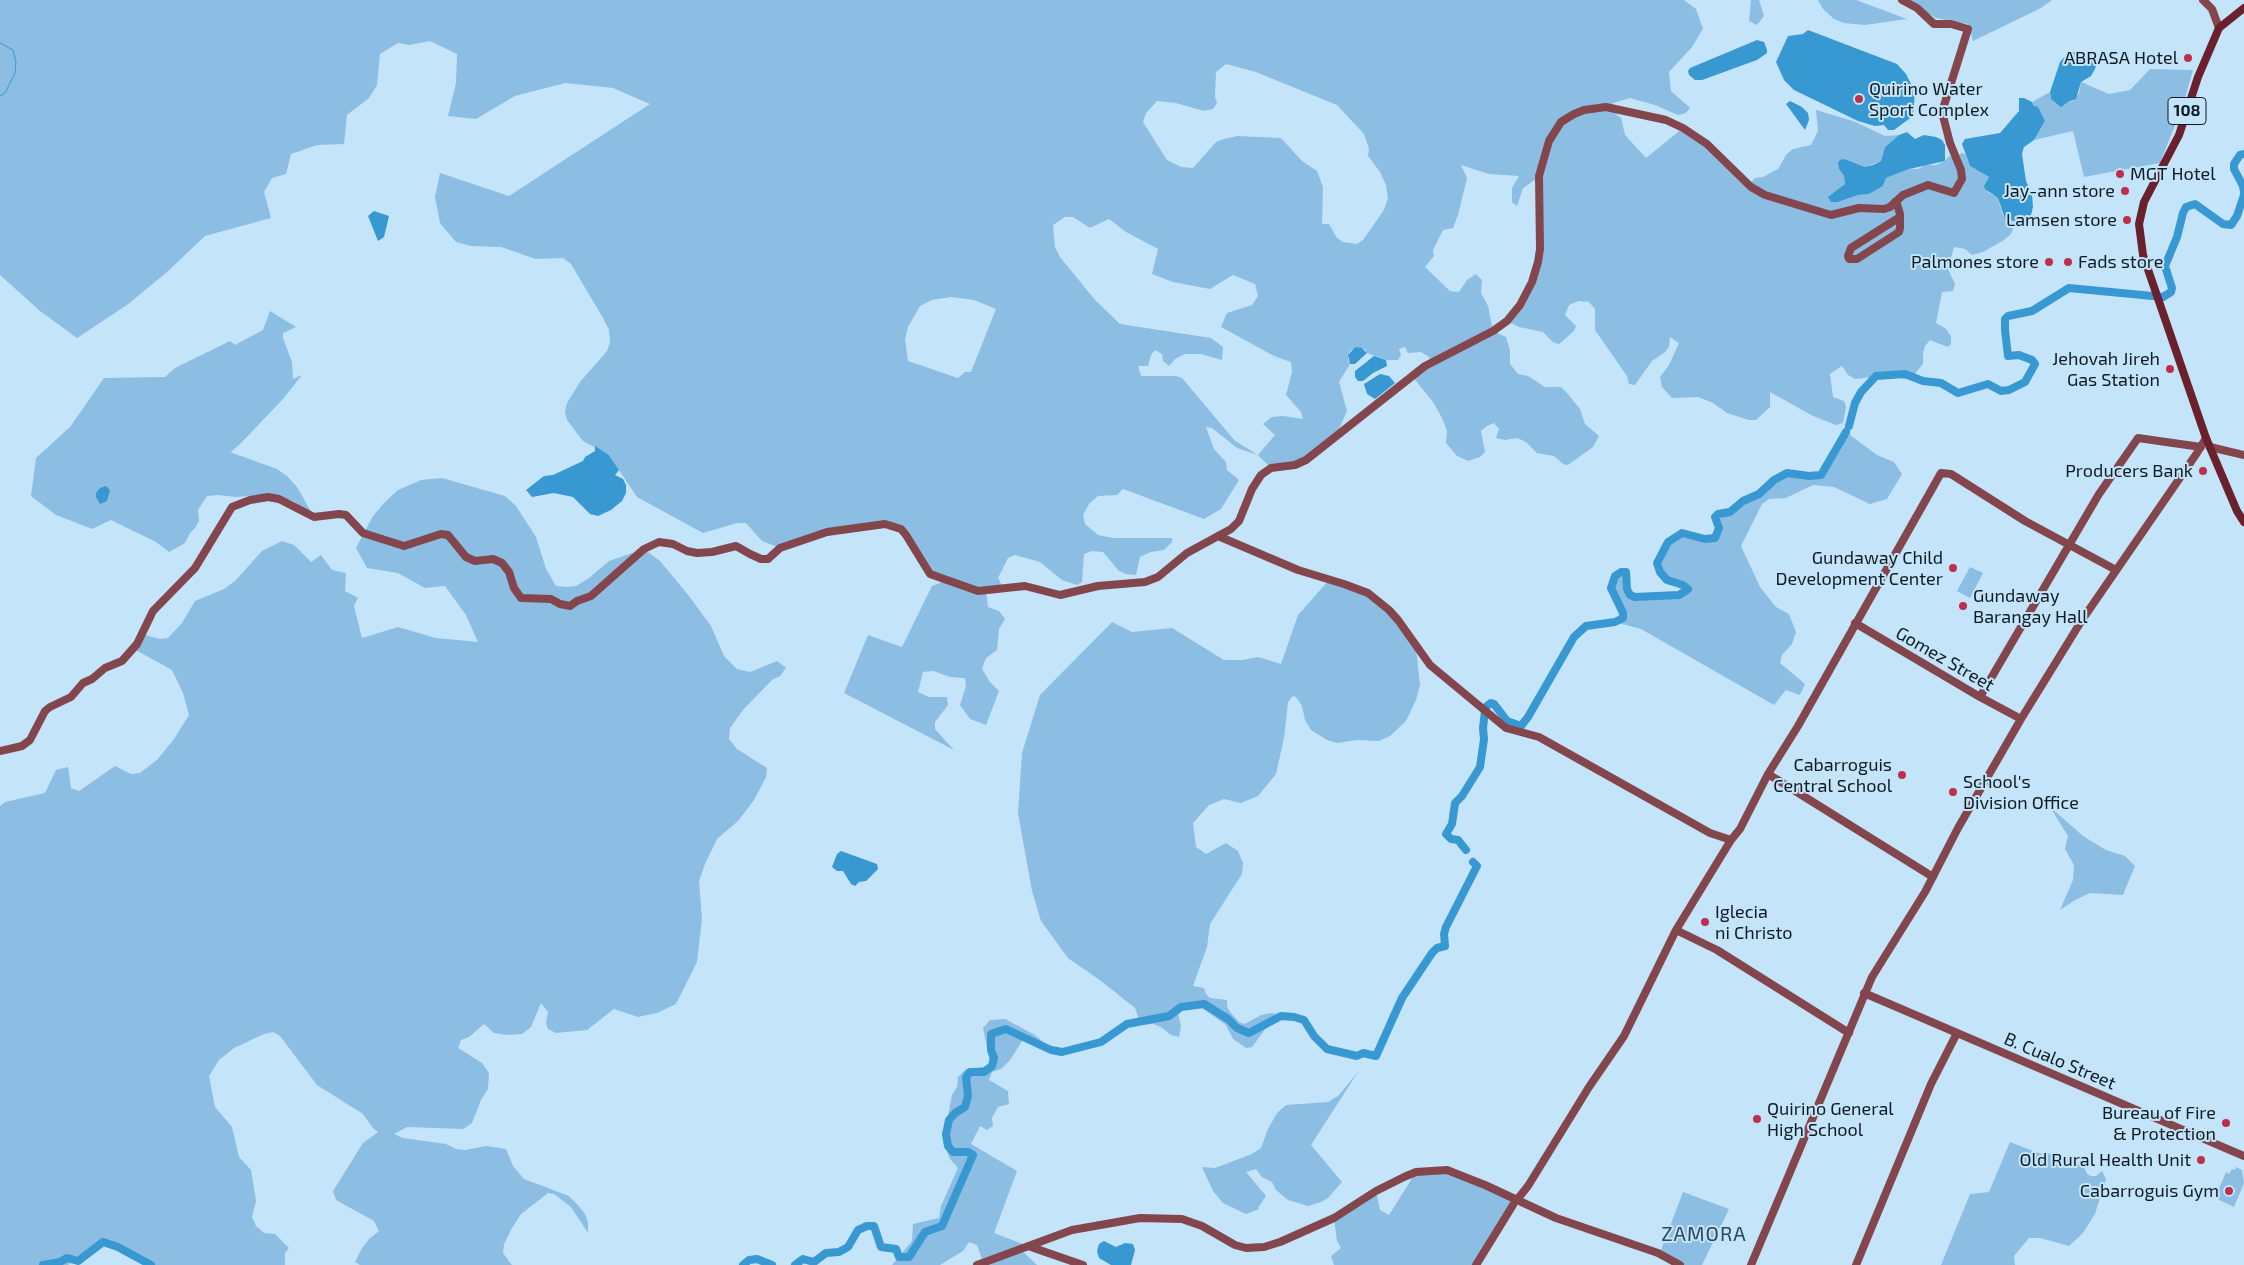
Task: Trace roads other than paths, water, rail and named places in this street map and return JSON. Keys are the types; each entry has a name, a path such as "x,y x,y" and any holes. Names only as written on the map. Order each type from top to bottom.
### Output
{"main road":[{"name":"108","path":"2244,8 2219,28 2198,77 2179,135 2144,202 2139,224 2143,255 2186,374 2206,438 2237,511 2244,522"}],"street":[{"path":"0,751 22,746 35,733 45,711 71,697 82,683 92,680 105,668 122,661 137,644 153,611 195,568 232,507 250,500 268,497 274,497 314,517 346,515 363,533 404,546 440,534 448,535 466,557 475,561 493,560 502,563 509,572 514,588 521,598 551,599 560,604 570,606 577,601 591,596 644,549 659,542 672,544 687,551 697,553 712,552 736,546 761,559 768,559 780,548 827,532 885,524 900,529 912,543 930,574 978,591 1025,586 1060,595 1098,586 1145,582 1158,577 1187,553 1218,536 1239,521 1252,489 1261,475 1271,468 1295,466 1306,460 1425,366 1494,331 1507,321 1520,305 1532,282 1538,262 1540,240 1539,176 1546,149 1549,140 1561,122 1574,114 1584,110 1606,107 1666,120 1683,128 1707,144 1751,187 1766,195 1831,215 1859,208 1884,209 1890,207 1912,190 1928,185 1954,193 1962,179 1961,170 1950,143 1942,112 1968,29 1951,24 1934,24 1917,8 1902,0"},
{"path":"2203,0 2217,17 2219,28"},
{"path":"1896,201 1900,216 1900,228 1895,236 1858,259 1849,259 1848,256 1851,248 1900,216"},
{"path":"1980,697 2099,494 2138,438 2199,450 2210,448 2244,455"},
{"path":"1751,1265 1872,977 1933,877 1958,828 2021,719 2082,620 2206,438"},
{"path":"1476,1265 1624,1036 1676,930 1731,840 1742,826 1768,774 1798,726 1939,474 1944,472 1951,474 2025,521 2116,570"},
{"path":"1218,536 1298,570 1368,593 1398,620 1430,665 1506,728 1539,738 1710,833 1731,840"},
{"name":"Gomez Street","path":"1856,623 1980,697 2021,719"},
{"path":"1768,774 1933,877"},
{"path":"1676,930 1718,950 1849,1033"},
{"name":"B. Cualo Street","path":"1864,993 2244,1156"},
{"path":"1856,1265 1931,1084 1957,1033"},
{"path":"977,1265 1072,1230 1140,1218 1182,1219 1202,1226 1235,1245 1246,1248 1264,1246 1280,1242 1334,1218 1376,1192 1416,1172 1447,1170 1485,1185 1515,1203 1578,1227 1658,1253 1680,1265"},
{"path":"1028,1246 1083,1265"}],"waterway":[{"path":"0,43 13,50 16,62 15,73 5,93 0,96"},
{"path":"2244,154 2240,155 2234,164 2234,169 2244,192"},
{"path":"1849,426 1855,403 1861,392 1876,376 1905,374 1923,381 1941,383 1958,393 1988,384 2001,391 2009,390 2025,382 2035,364 2032,360 2019,355 2008,356 2005,330 2005,319 2008,316 2032,311 2069,288 2163,297 2171,292 2172,288 2165,266 2177,237 2186,207 2195,204 2223,224 2231,225 2237,216 2244,195"},
{"path":"1487,706 1491,703 1494,704 1507,721 1521,726 1574,637 1586,626 1615,622 1623,618 1623,613 1611,588 1615,576 1621,572 1626,572 1627,589 1630,595 1635,597 1679,595 1684,592 1688,589 1683,585 1667,580 1660,572 1657,563 1668,542 1682,533 1705,539 1715,538 1719,528 1715,517 1718,514 1730,512 1743,501 1759,494 1774,480 1787,473 1809,476 1821,475 1846,432"},
{"path":"1466,850 1458,840 1451,839 1446,834 1452,824 1455,803 1462,796 1480,767 1485,711"},
{"path":"795,1265 803,1259 814,1262 826,1253 839,1252 848,1247 858,1230 867,1226 874,1226 881,1247 896,1249 899,1257 909,1257 925,1232 942,1226 973,1155 968,1152 953,1152 948,1146 946,1134 949,1120 955,1113 965,1107 968,1096 966,1077 970,1072 984,1072 992,1066 994,1058 991,1050 991,1034 1006,1029 1051,1050 1062,1052 1101,1042 1127,1024 1169,1016 1181,1007 1204,1004 1228,1019 1237,1028 1249,1033 1281,1016 1294,1017 1304,1020 1314,1036 1327,1049 1357,1056 1363,1053 1376,1056 1402,998 1432,953 1437,948 1445,946 1444,934 1446,927 1477,866 1473,862"},
{"path":"43,1265 60,1262 67,1258 78,1261 103,1242 118,1247 151,1265"},
{"path":"743,1265 749,1260 757,1259 772,1265"}],"place":[{"name":"ABRASA Hotel","path":"2188,58"},
{"name":"Quirino Water Sport Complex","path":"1859,99"},
{"name":"MGT Hotel","path":"2120,174"},
{"name":"Jay-ann store","path":"2125,191"},
{"name":"Lamsen store","path":"2127,220"},
{"name":"Palmones store","path":"2049,262"},
{"name":"Fads store","path":"2068,262"},
{"name":"Jehovah Jireh Gas Station","path":"2170,369"},
{"name":"Producers Bank","path":"2203,471"},
{"name":"Gundaway Child Development Center","path":"1953,568"},
{"name":"Gundaway Barangay Hall","path":"1963,606"},
{"name":"Cabarroguis Central School","path":"1902,775"},
{"name":"School's Division Office","path":"1953,792"},
{"name":"Iglecia ni Christo","path":"1705,922"},
{"name":"Quirino General High School","path":"1757,1119"},
{"name":"Bureau of Fire & Protection","path":"2226,1123"},
{"name":"Old Rural Health Unit","path":"2201,1160"},
{"name":"Cabarroguis Gym","path":"2229,1191"}],"district":[{"name":"ZAMORA","path":"1704,1234"}]}
